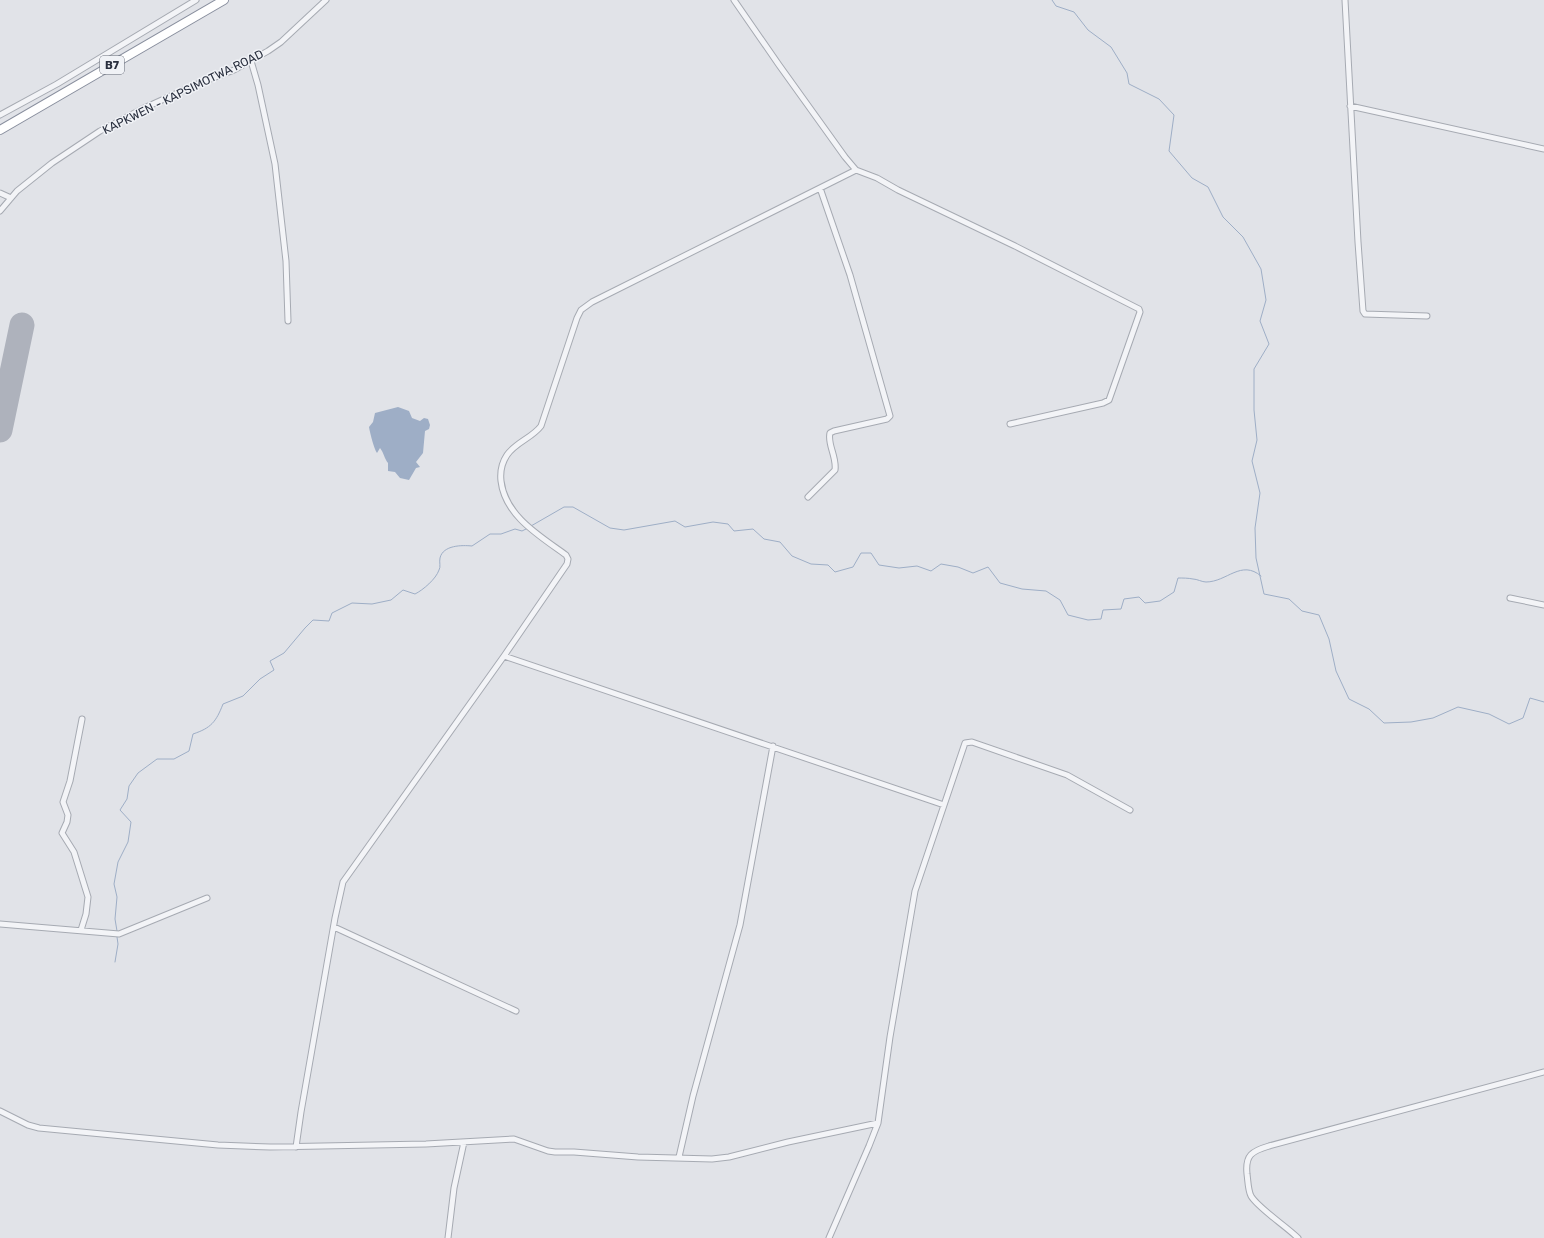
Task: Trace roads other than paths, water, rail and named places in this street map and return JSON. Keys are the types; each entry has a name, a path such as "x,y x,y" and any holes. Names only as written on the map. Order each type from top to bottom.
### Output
{"highway":[{"name":"B7","path":"0,130 221,1"}],"street":[{"path":"0,115 57,84 196,0"},
{"name":"KAPKWEN - KAPSIMOTWA ROAD","path":"0,211 17,191 52,164 100,131 142,109 251,61 281,42 326,0"},
{"path":"734,0 779,66 856,170 877,178 898,190 1016,246 1139,308 1140,312 1109,400 1103,403 1010,424"},
{"path":"1345,0 1363,311 1365,314 1369,315 1399,314 1427,316"},
{"path":"251,61 258,85 275,164 286,261 288,321"},
{"path":"1350,106 1544,149"},
{"path":"296,1147 300,1112 334,927 342,888 347,875 504,656 540,603 566,569 568,559 566,555 527,525 514,512 506,499 500,474 501,465 507,455 516,445 536,432 541,426 581,310 592,302 856,170"},
{"path":"808,497 835,470 836,461 830,433 887,419 890,415 850,275 820,188"},
{"path":"0,193 11,198"},
{"path":"1510,598 1544,605"},
{"path":"504,656 774,746 870,781 944,805"},
{"path":"81,930 86,914 88,897 74,852 62,833 67,822 68,815 63,802 70,781 82,718"},
{"path":"828,1238 878,1123 890,1036 915,891 965,743 972,742 1067,775 1130,810"},
{"path":"679,1157 693,1096 740,925 774,746"},
{"path":"0,924 120,934 207,898"},
{"path":"334,927 516,1011"},
{"path":"1298,1238 1262,1208 1251,1196 1246,1168 1248,1158 1254,1152 1269,1146 1544,1072"},
{"path":"0,1111 28,1125 39,1128 218,1145 296,1147 426,1144 514,1139 555,1152 721,1159 878,1123"},
{"path":"448,1238 454,1188 464,1142"}],"water":[{"path":"398,407 409,411 412,418 420,421 424,418 428,419 430,425 429,429 425,431 423,453 416,462 420,467 416,468 409,480 400,478 395,472 388,471 388,463 380,448 377,453 372,441 369,427 373,422 375,413"}],"waterway":[{"path":"1052,0 1056,6 1074,12 1088,30 1111,47 1127,73 1129,84 1159,99 1174,115 1169,151 1192,178 1208,187 1223,217 1243,237 1261,269 1266,300 1260,321 1269,344 1254,369 1254,410 1257,440 1252,461 1260,493 1255,528 1256,558 1264,594 1289,599 1302,611 1319,615 1329,639 1336,671 1349,699 1369,709 1384,723 1411,722 1433,718 1458,707 1489,714 1509,724 1523,718 1530,698 1544,702"},
{"path":"531,526 564,507 573,507 610,528 624,530 675,521 685,527 713,522 728,524 734,531 753,529 764,539 780,542 792,556 811,564 828,565 835,572 853,567 861,553 871,553 879,565 899,568 917,566 931,571 941,564 958,567 973,573 988,567 1000,583 1022,589 1046,591 1060,600 1068,615 1088,620 1101,619 1103,610 1121,609 1124,599 1139,597 1145,603 1160,601 1174,592 1178,578 1195,579 1203,582 1214,581 1240,570 1254,571 1261,576"},
{"path":"117,931 115,919 117,897 114,884 118,862 128,842 131,822 120,810 127,799 129,786 138,773 157,759 174,759 189,751 193,734 209,727 215,720 223,704 243,696 260,679 274,670 270,661 284,653 313,620 329,621 332,613 352,603 372,604 391,600 403,590 415,594 435,577 440,569 440,558 445,550 458,546 472,546 490,534 501,534 515,529 522,531 528,528"},
{"path":"115,962 118,944 117,937"}]}
